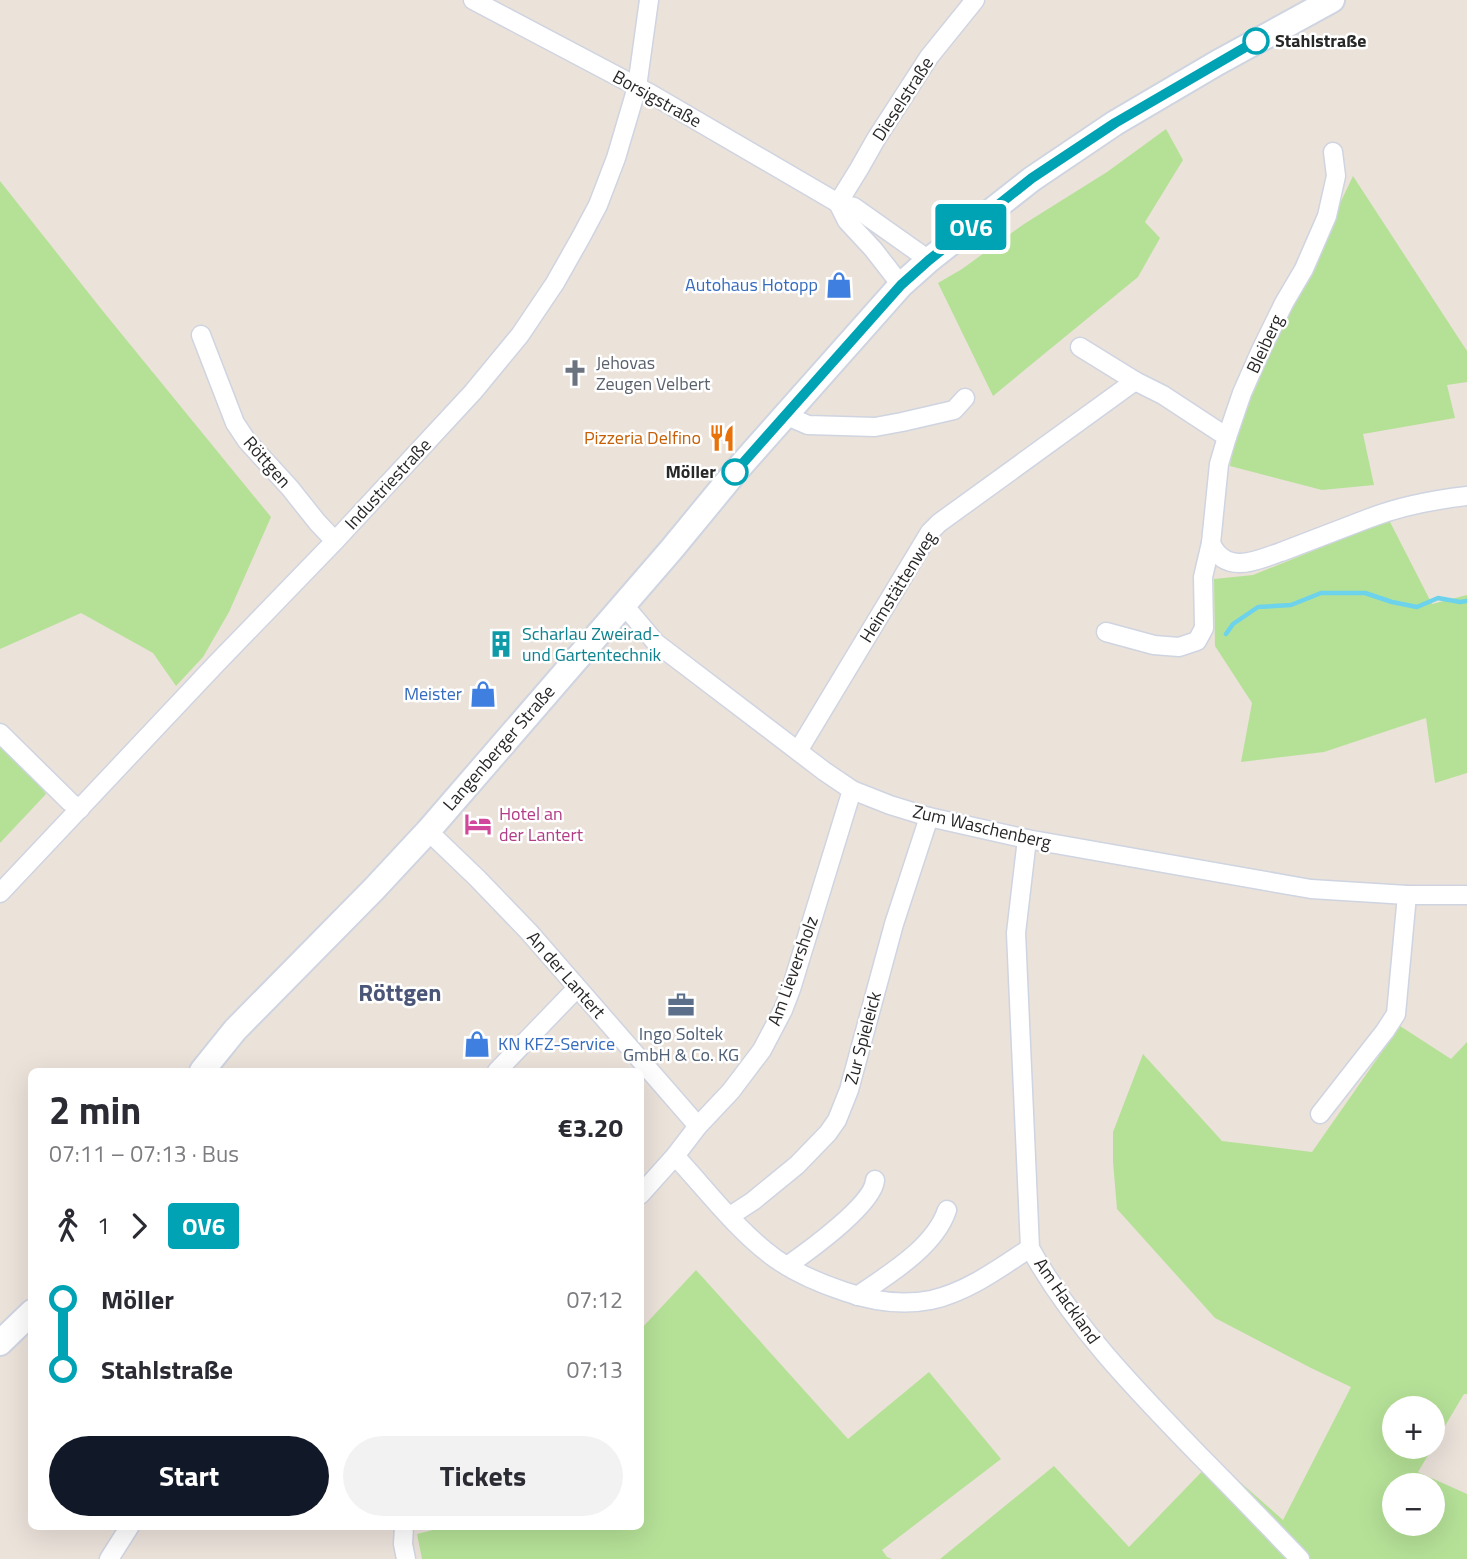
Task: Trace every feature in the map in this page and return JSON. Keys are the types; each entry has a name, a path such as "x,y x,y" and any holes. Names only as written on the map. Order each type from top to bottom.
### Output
{"main road":[{"name":"Langenberger Straße","path":"204,1068 235,1030 428,831 671,551 716,494 901,285 1032,178 1115,123 1332,0"},
{"path":"0,1343 28,1316"}],"street":[{"name":"Borsigstraße","path":"473,0 637,87 838,203 854,207 929,260"},
{"name":"Industriestraße","path":"0,893 335,541 473,392 520,335 561,274 598,205 617,158 637,87 649,0"},
{"name":"Dieselstraße","path":"838,203 929,57 975,0"},
{"name":"Bleiberg","path":"1106,632 1154,645 1179,647 1197,641 1204,628 1203,577 1211,543 1220,464 1227,437 1261,350 1304,270 1327,216 1336,176 1333,152"},
{"name":"Borsigstraße","path":"838,203 847,221 901,285"},
{"name":"Röttgen","path":"201,335 235,423 247,441 335,541"},
{"path":"1080,346 1227,437"},
{"name":"Heimstättenweg","path":"797,751 930,532 1135,381"},
{"path":"785,415 808,425 875,427 954,410 965,398"},
{"path":"1211,543 1215,552 1227,561 1255,561 1410,504 1467,496"},
{"name":"Zum Waschenberg","path":"623,604 656,643 797,751 852,790 890,805 929,817 1027,839 1311,889 1407,895 1467,895"},
{"path":"0,733 80,809"},
{"name":"Am Lieversholz","path":"644,1191 762,1050 783,1010 852,790"},
{"name":"Zur Spieleick","path":"730,1216 797,1165 837,1120 849,1090 894,924 929,817"},
{"name":"An der Lantert","path":"428,831 521,923 698,1126"},
{"name":"Am Hackland","path":"1027,839 1016,933 1030,1248 1043,1272 1097,1343 1156,1411 1300,1559"},
{"path":"1320,1114 1396,1014 1407,895"},
{"path":"500,1068 577,988"},
{"path":"675,1156 738,1226 774,1258 817,1282 857,1296 902,1304 934,1299 965,1288 1030,1248"},
{"path":"787,1266 846,1219 875,1186 875,1180"},
{"path":"857,1296 896,1269 925,1244 943,1223 947,1210"},
{"path":"109,1559 127,1530"},
{"path":"404,1530 406,1559"}],"green space":[{"path":"1166,129 1183,160 1145,222 1160,238 1138,277 993,396 938,283 1024,224 1107,172"},
{"path":"1353,176 1467,351 1467,382 1447,385 1455,418 1363,434 1374,485 1322,490 1230,466 1233,440 1283,323"},
{"path":"0,181 271,517 229,612 203,657 176,686 153,653 81,613 0,649"},
{"path":"1389,520 1432,604 1467,595 1467,773 1435,783 1426,718 1324,752 1241,762 1252,703 1215,646 1214,579 1253,575"},
{"path":"0,730 46,794 0,843"},
{"path":"1400,1026 1451,1059 1467,1042 1467,1394 1464,1394 1445,1426 1445,1396 1382,1396 1382,1459 1426,1459 1418,1472 1420,1473 1382,1473 1382,1536 1445,1536 1445,1484 1467,1494 1467,1559 940,1559 1054,1466 1129,1547 1214,1459 1283,1520 1351,1387 1215,1318 1117,1209 1113,1132 1143,1054 1222,1141 1312,1152"},
{"path":"696,1270 848,1439 929,1372 1001,1459 882,1550 892,1559 422,1559 417,1534 433,1530 644,1530 644,1326"}],"waterway":[{"path":"1226,634 1233,624 1258,607 1291,605 1321,593 1365,593 1417,607 1438,598 1467,601"}],"bus line":[{"name":"OV6","path":"735,472 901,285 929,260 1032,178 1115,123 1256,41"}],"place":[{"name":"Stahlstraße","path":"1256,41"},
{"name":"Autohaus Hotopp","path":"839,285"},
{"name":"Jehovas Zeugen Velbert","path":"575,373"},
{"name":"Pizzeria Delfino","path":"722,438"},
{"name":"Möller","path":"735,472"},
{"name":"Scharlau Zweirad- und Gartentechnik","path":"501,644"},
{"name":"Meister","path":"483,694"},
{"name":"Hotel an der Lantert","path":"478,824"},
{"name":"Ingo Soltek GmbH & Co. KG","path":"681,1005"},
{"name":"KN KFZ-Service","path":"477,1044"}],"district":[{"name":"Röttgen","path":"400,993"}]}
